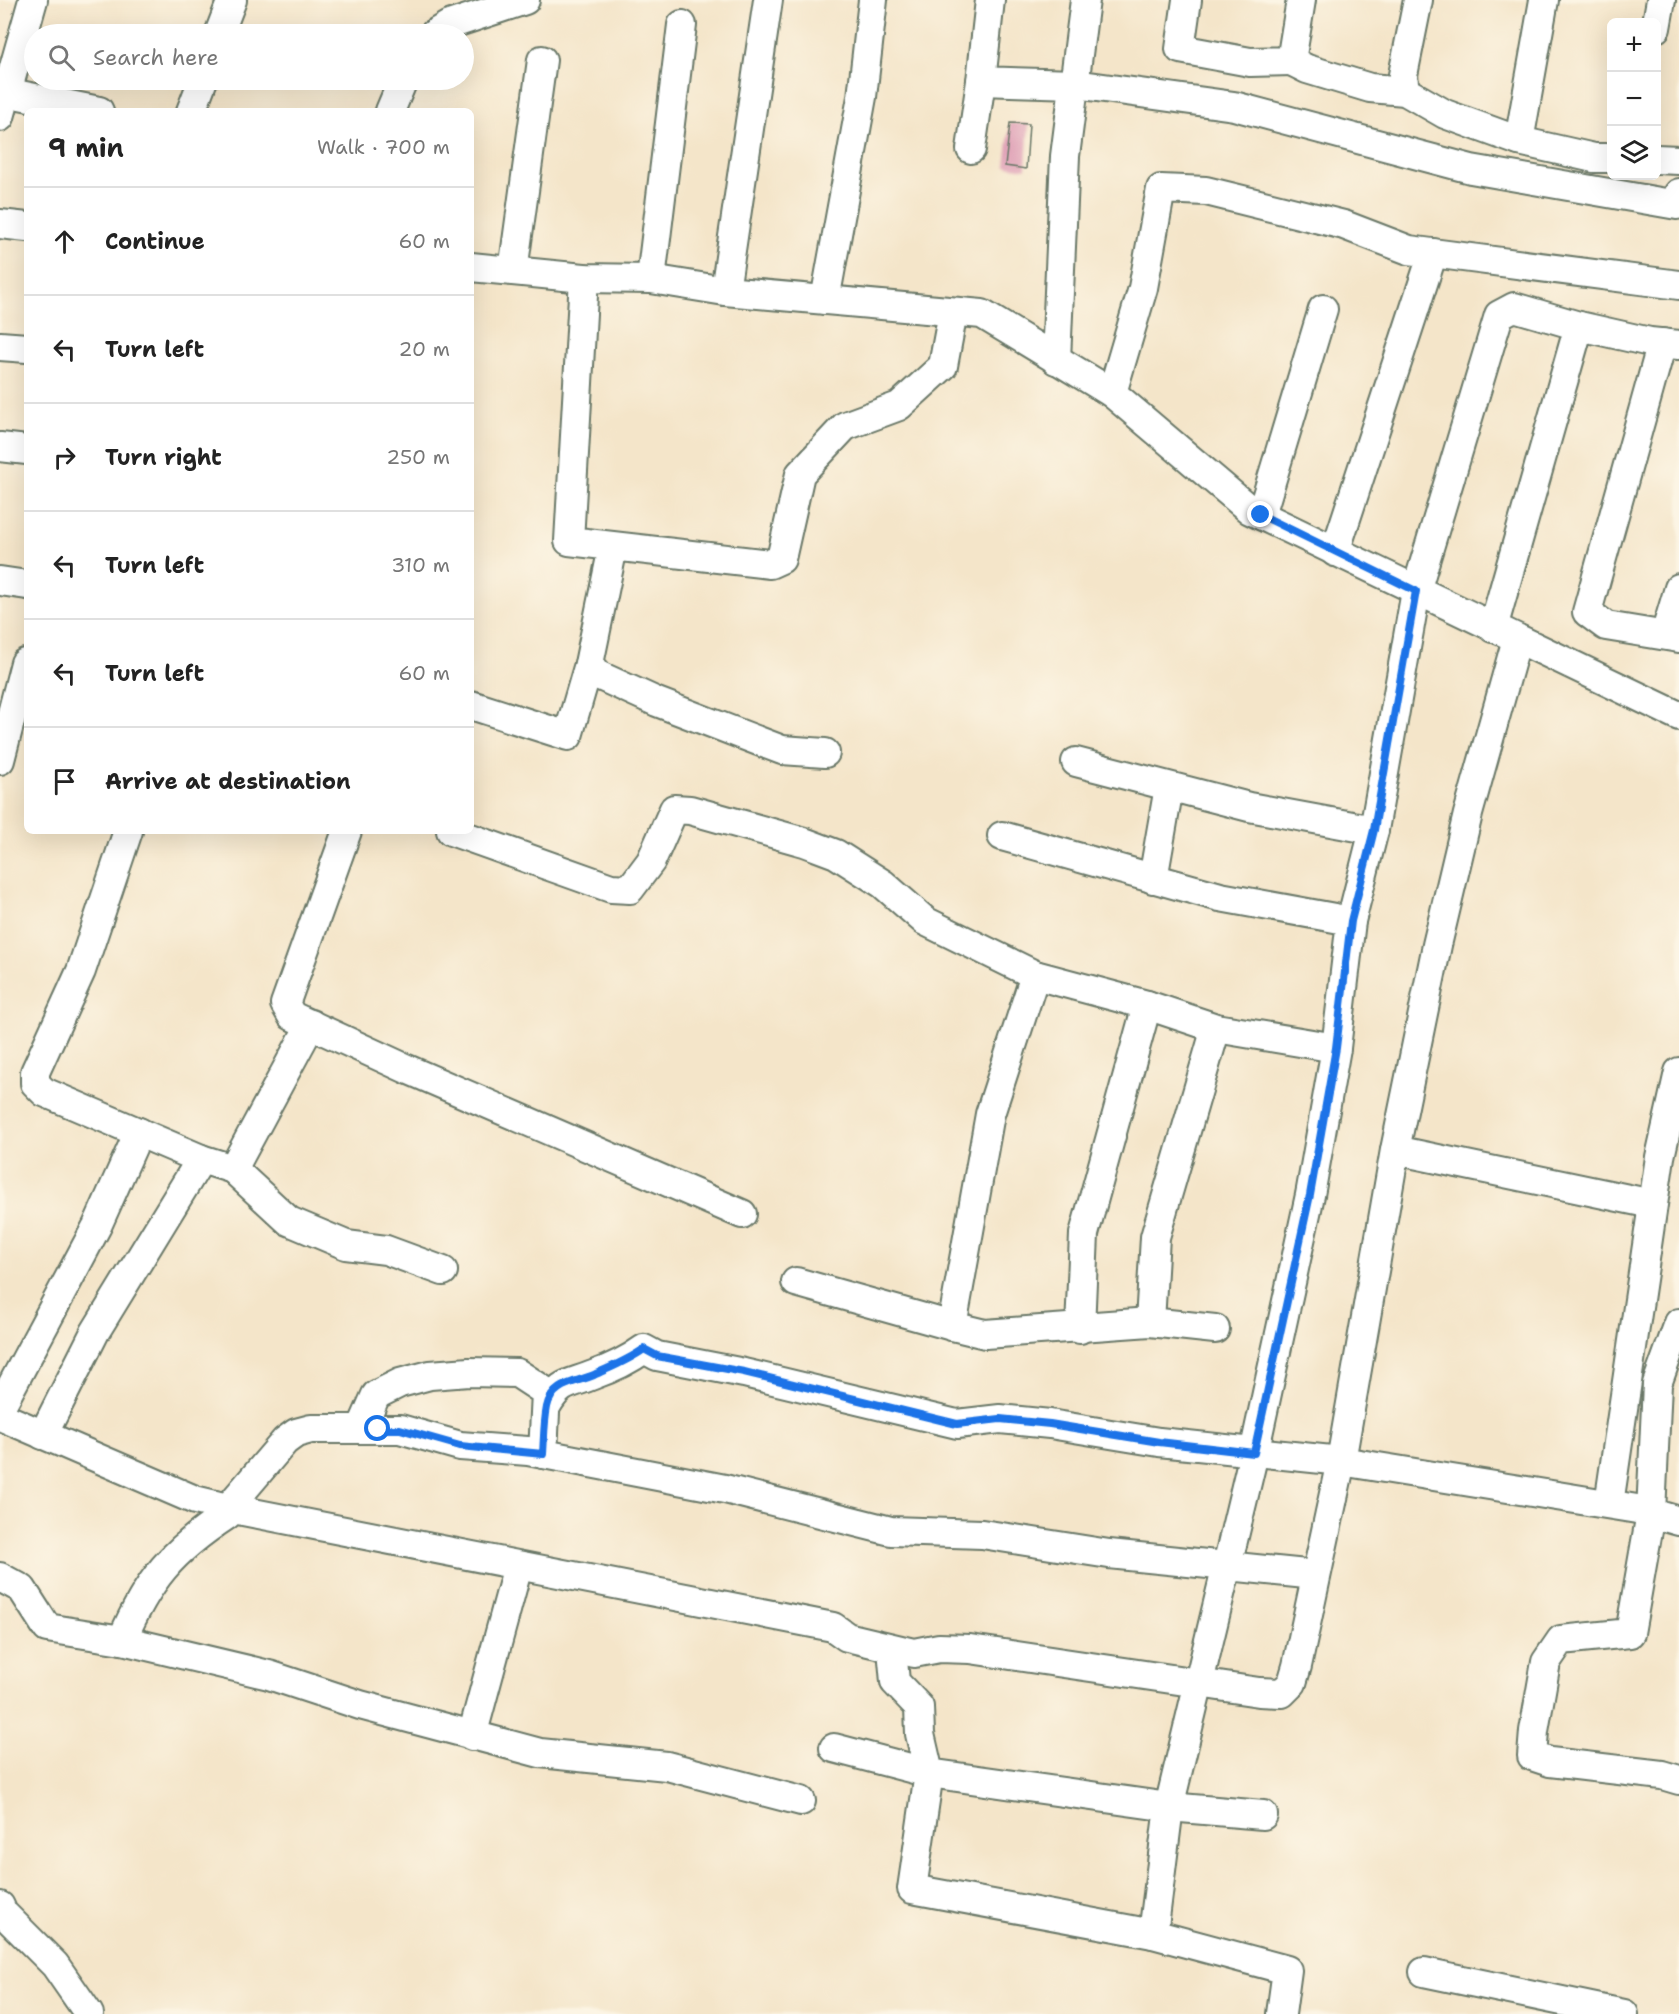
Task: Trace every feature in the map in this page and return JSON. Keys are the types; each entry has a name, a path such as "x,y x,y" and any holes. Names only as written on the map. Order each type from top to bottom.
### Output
{"street":[{"path":"26,24 33,0"},
{"path":"223,24 232,0"},
{"path":"451,24 525,0"},
{"path":"725,291 768,0"},
{"path":"825,300 862,97 873,0"},
{"path":"971,149 990,0"},
{"path":"1056,360 1065,156 1085,0"},
{"path":"1187,0 1180,49 1250,62 1291,61 1307,69 1370,88 1405,91 1445,114 1519,141 1594,158 1607,158"},
{"path":"1291,61 1301,0"},
{"path":"1405,91 1402,75 1418,0"},
{"path":"1519,141 1544,0"},
{"path":"1658,18 1661,0"},
{"path":"651,279 682,25"},
{"path":"24,29 2,100 73,108"},
{"path":"513,271 542,60"},
{"path":"981,81 1075,84 1234,106 1483,171 1677,205 1679,193"},
{"path":"192,108 198,90"},
{"path":"391,108 399,90"},
{"path":"1661,159 1679,160"},
{"path":"1112,393 1143,288 1161,189 1206,191 1344,225 1409,250 1679,285"},
{"path":"0,225 24,227"},
{"path":"1335,552 1433,253"},
{"path":"474,267 585,278 651,279 725,291 982,314 1112,393 1250,510 1679,716"},
{"path":"585,278 569,542 770,564 781,559 800,474 845,426 899,406 943,366 953,312"},
{"path":"1153,1934 1169,1807 1254,1453 1310,1195 1336,1048 1351,921 1374,830 1416,591 1499,315 1514,307 1579,326 1671,344 1587,612 1606,626 1672,637 1679,588"},
{"path":"1261,515 1323,309"},
{"path":"0,1416 195,1500 228,1508 833,1628 847,1637 914,1653 939,1648 970,1649 1199,1684 1282,1693 1292,1683 1297,1666 1341,1461 1395,1150 1437,945 1505,634 1579,326"},
{"path":"0,346 24,348"},
{"path":"0,447 24,450"},
{"path":"474,706 568,736 590,664 613,546"},
{"path":"0,581 24,585"},
{"path":"0,760 17,662"},
{"path":"590,664 600,676 657,702 782,750 825,753"},
{"path":"1076,762 1249,807 1374,830"},
{"path":"1153,879 1169,787"},
{"path":"459,834 611,888 630,889 651,861 674,809 690,810 804,842 836,854 883,884 925,921 1035,975 1147,1005 1216,1028 1336,1048"},
{"path":"127,834 81,971 35,1072 35,1083 44,1092 201,1159 233,1169 289,1221 346,1245 386,1250 443,1271"},
{"path":"346,834 285,1004 292,1016 417,1074 742,1214"},
{"path":"1002,836 1220,897 1351,921"},
{"path":"952,1326 990,1114 1035,975"},
{"path":"1080,1329 1084,1234 1147,1005"},
{"path":"233,1169 311,1024"},
{"path":"1150,1322 1155,1237 1216,1028"},
{"path":"1609,1504 1652,1204 1669,1159 1679,1072"},
{"path":"0,1408 97,1226 139,1132"},
{"path":"1395,1150 1652,1204"},
{"path":"43,1435 95,1332 201,1159"},
{"path":"796,1282 985,1334 1080,1329 1150,1322 1215,1329"},
{"path":"1679,1323 1657,1384 1651,1513 1630,1634 1561,1640 1546,1662 1532,1756 1550,1762 1662,1775 1679,1780"},
{"path":"547,1406 555,1390 632,1358 644,1349 657,1356 744,1372 957,1424 1000,1419 1050,1424 1159,1442 1341,1461 1609,1504 1679,1521"},
{"path":"361,1429 376,1395 400,1383 430,1375 469,1372 517,1374 546,1392 543,1454"},
{"path":"122,1640 138,1602 157,1574 186,1545 227,1515 228,1508 285,1441 296,1433 311,1429 400,1429 460,1446 543,1454 724,1489 818,1515 891,1531 982,1534 1109,1554 1316,1575"},
{"path":"472,1736 518,1566"},
{"path":"0,1576 22,1588 47,1628 122,1640 269,1676 472,1736 540,1753 667,1766 801,1801"},
{"path":"892,1649 895,1682 919,1707 920,1734 929,1773 912,1889 1153,1934 1287,1970 1281,2014"},
{"path":"834,1748 929,1773 1169,1807 1263,1815"},
{"path":"0,1906 3,1913 54,1965 89,2014"},
{"path":"1424,1972 1624,2014"}],"building":[{"path":"1010,123 1029,124 1026,169 1005,166"}],"route":[{"path":"378,1429 400,1429 460,1446 543,1454 547,1406 555,1390 632,1358 644,1349 657,1356 744,1372 957,1424 1000,1419 1254,1453 1310,1195 1336,1048 1351,921 1374,830 1416,591 1261,515"}]}
